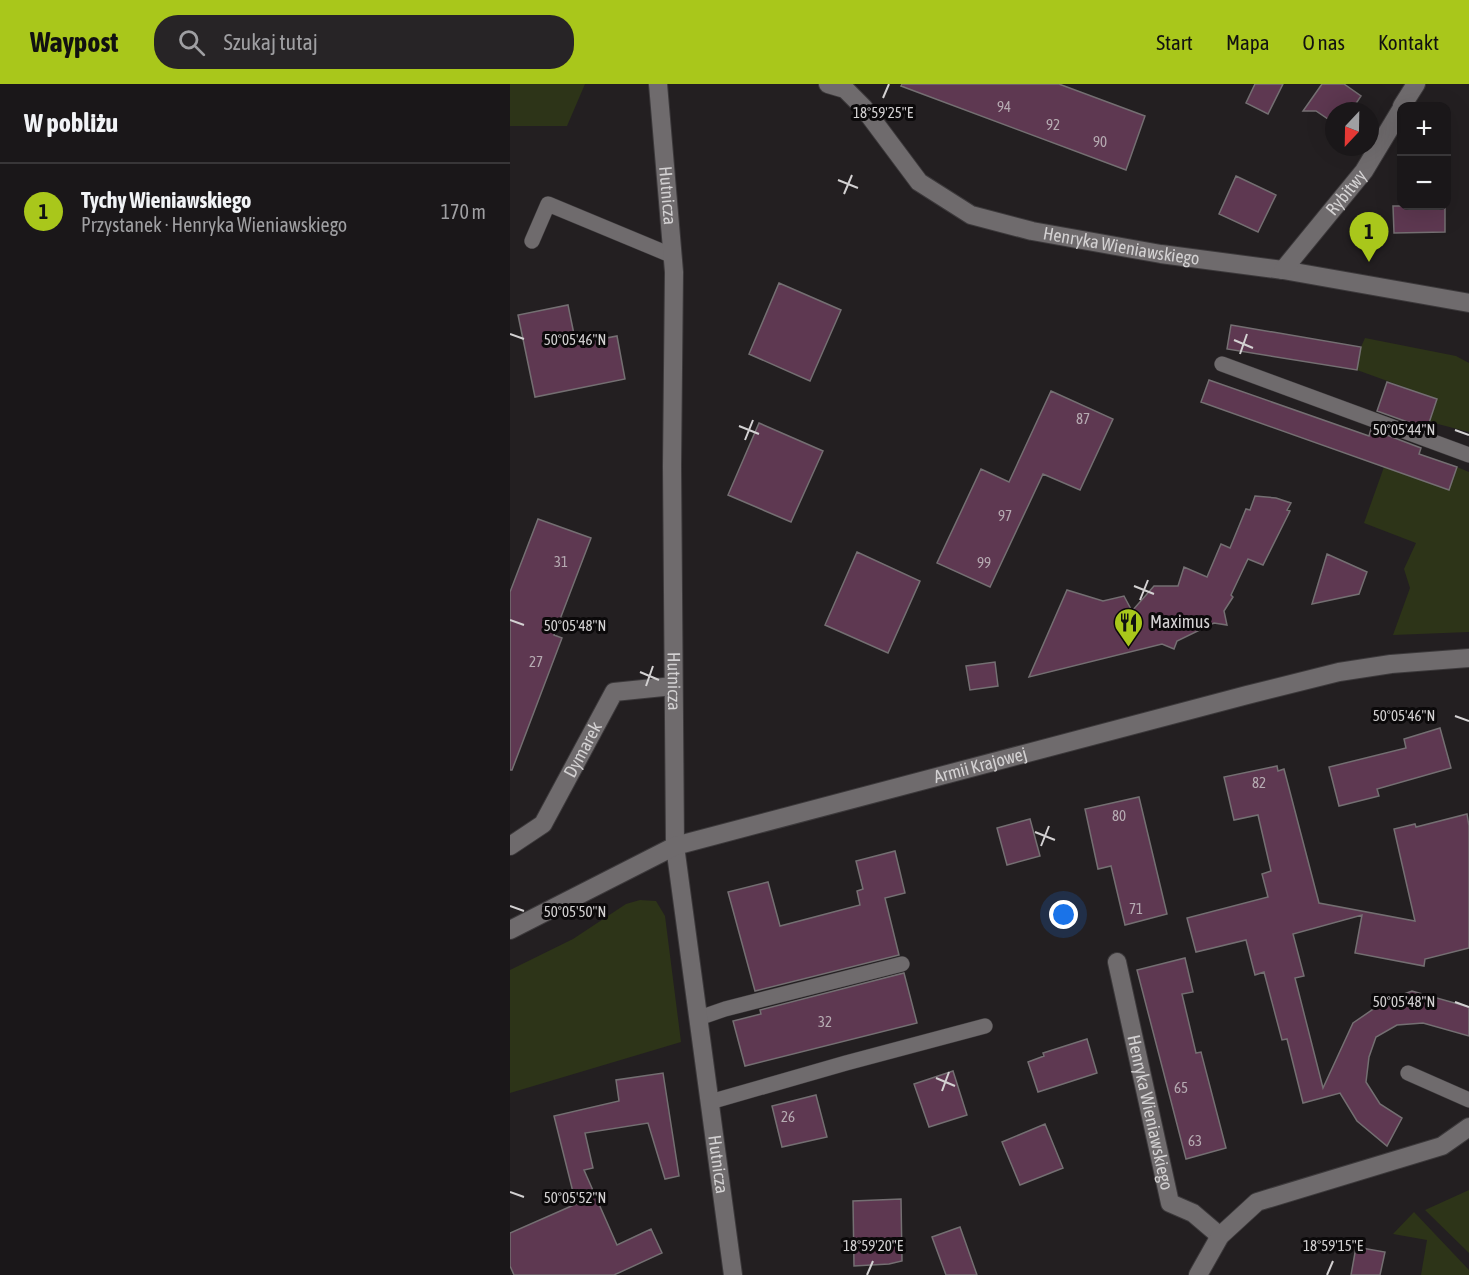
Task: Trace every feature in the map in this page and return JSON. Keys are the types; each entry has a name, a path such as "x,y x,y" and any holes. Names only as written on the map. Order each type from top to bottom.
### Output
{"street":[{"name":"Hutnicza","path":"658,84 673,256 675,846 734,1275"},
{"name":"Henryka Wieniawskiego","path":"828,84 845,90 863,107 919,182 971,215 1032,231 1161,254 1282,270 1469,303"},
{"name":"Rybitwy","path":"1405,102 1416,84"},
{"name":"Rybitwy","path":"1282,270 1364,171 1397,115"},
{"name":"Armii Krajowej","path":"510,930 675,846 1339,672 1391,664 1469,658"},
{"name":"Dymarek","path":"510,846 543,824 614,692 673,686"},
{"name":"Henryka Wieniawskiego","path":"1117,962 1170,1203 1193,1213 1220,1236"},
{"path":"1198,1275 1220,1236 1257,1202 1442,1146 1469,1127"}],"lane":[{"path":"532,241 548,204 673,256"},
{"path":"1222,364 1469,455"},
{"path":"699,1018 725,1009 902,964"},
{"path":"710,1102 985,1026"},
{"path":"1408,1073 1469,1100"}],"green space":[{"path":"510,84 585,84 567,126 510,126"},
{"path":"1365,338 1456,356 1469,363 1469,432 1430,422 1437,399 1357,370"},
{"path":"1384,467 1449,490 1457,467 1469,472 1469,632 1393,635 1410,588 1404,569 1416,543 1364,523"},
{"path":"640,900 656,901 665,916 681,1042 510,1093 510,970 573,939 626,904"},
{"path":"1469,1190 1469,1253 1425,1210"},
{"path":"1414,1212 1469,1270 1469,1275 1421,1275 1427,1240 1393,1234"}],"building":[{"path":"902,84 1059,84 1145,116 1126,170 901,86"},
{"path":"1255,84 1283,84 1268,114 1246,103"},
{"path":"1322,84 1344,84 1361,96 1357,102 1325,102 1325,117 1316,111 1303,111"},
{"path":"1236,176 1276,195 1258,232 1219,214"},
{"path":"1393,206 1397,206 1397,210 1445,210 1445,232 1394,233"},
{"path":"779,283 841,310 810,381 749,354"},
{"path":"568,305 576,344 617,336 625,379 535,397 518,315"},
{"path":"1231,325 1361,347 1357,370 1227,349"},
{"path":"1209,380 1369,436 1371,429 1421,448 1419,454 1457,467 1449,490 1201,402"},
{"path":"1387,382 1437,399 1427,429 1377,411"},
{"path":"1051,391 1113,419 1080,490 1043,474 990,587 937,563 981,469 1009,482"},
{"path":"759,423 823,451 791,522 728,495"},
{"path":"1255,496 1276,498 1291,503 1287,510 1290,511 1263,565 1248,559 1231,595 1233,597 1224,611 1227,625 1214,623 1177,641 1174,649 1162,644 1029,677 1067,590 1103,601 1124,596 1132,611 1154,586 1178,586 1184,567 1207,577 1221,544 1230,548 1246,509 1250,510"},
{"path":"538,519 591,538 554,635 562,638 512,770 510,770 510,592"},
{"path":"857,552 920,581 888,653 825,625"},
{"path":"1327,554 1367,572 1359,594 1312,604"},
{"path":"995,662 998,686 970,690 966,666"},
{"path":"1440,728 1451,768 1377,789 1379,796 1339,806 1329,767 1406,748 1404,739"},
{"path":"1277,766 1278,771 1284,769 1319,903 1415,921 1394,829 1415,824 1416,827 1467,814 1469,826 1469,948 1425,959 1424,966 1355,953 1362,915 1293,934 1304,976 1295,978 1323,1088 1353,1023 1385,1001 1412,991 1469,1007 1469,1036 1423,1023 1397,1025 1376,1037 1369,1057 1366,1082 1380,1104 1402,1118 1387,1146 1357,1121 1340,1093 1303,1103 1287,1039 1282,1040 1264,972 1255,975 1246,940 1196,952 1187,918 1268,897 1262,874 1271,871 1258,815 1234,820 1224,777"},
{"path":"1139,797 1167,914 1125,925 1111,866 1098,869 1085,809"},
{"path":"1030,819 1040,856 1007,865 997,828"},
{"path":"895,851 905,893 885,898 899,955 755,991 728,892 768,882 780,926 860,905 857,891 863,889 856,861"},
{"path":"1185,958 1193,992 1182,994 1196,1053 1201,1052 1226,1148 1186,1159 1137,970"},
{"path":"904,973 917,1023 745,1066 733,1021 761,1014 760,1010"},
{"path":"1087,1039 1097,1073 1038,1092 1028,1062 1044,1056 1043,1053"},
{"path":"953,1071 967,1115 929,1127 914,1084"},
{"path":"663,1073 679,1176 665,1179 648,1123 585,1133 593,1168 584,1170 617,1245 651,1229 662,1253 614,1275 514,1275 510,1266 510,1233 576,1204 554,1116 619,1101 616,1080"},
{"path":"816,1095 827,1137 782,1147 772,1106"},
{"path":"1045,1124 1063,1168 1020,1185 1002,1142"},
{"path":"901,1199 902,1261 854,1266 853,1201"},
{"path":"960,1227 977,1275 946,1275 932,1237"},
{"path":"1356,1247 1385,1252 1380,1275 1351,1275"}],"place":[{"name":"Tychy Wieniawskiego","path":"1369,262"},
{"name":"Maximus","path":"1129,648"}]}
